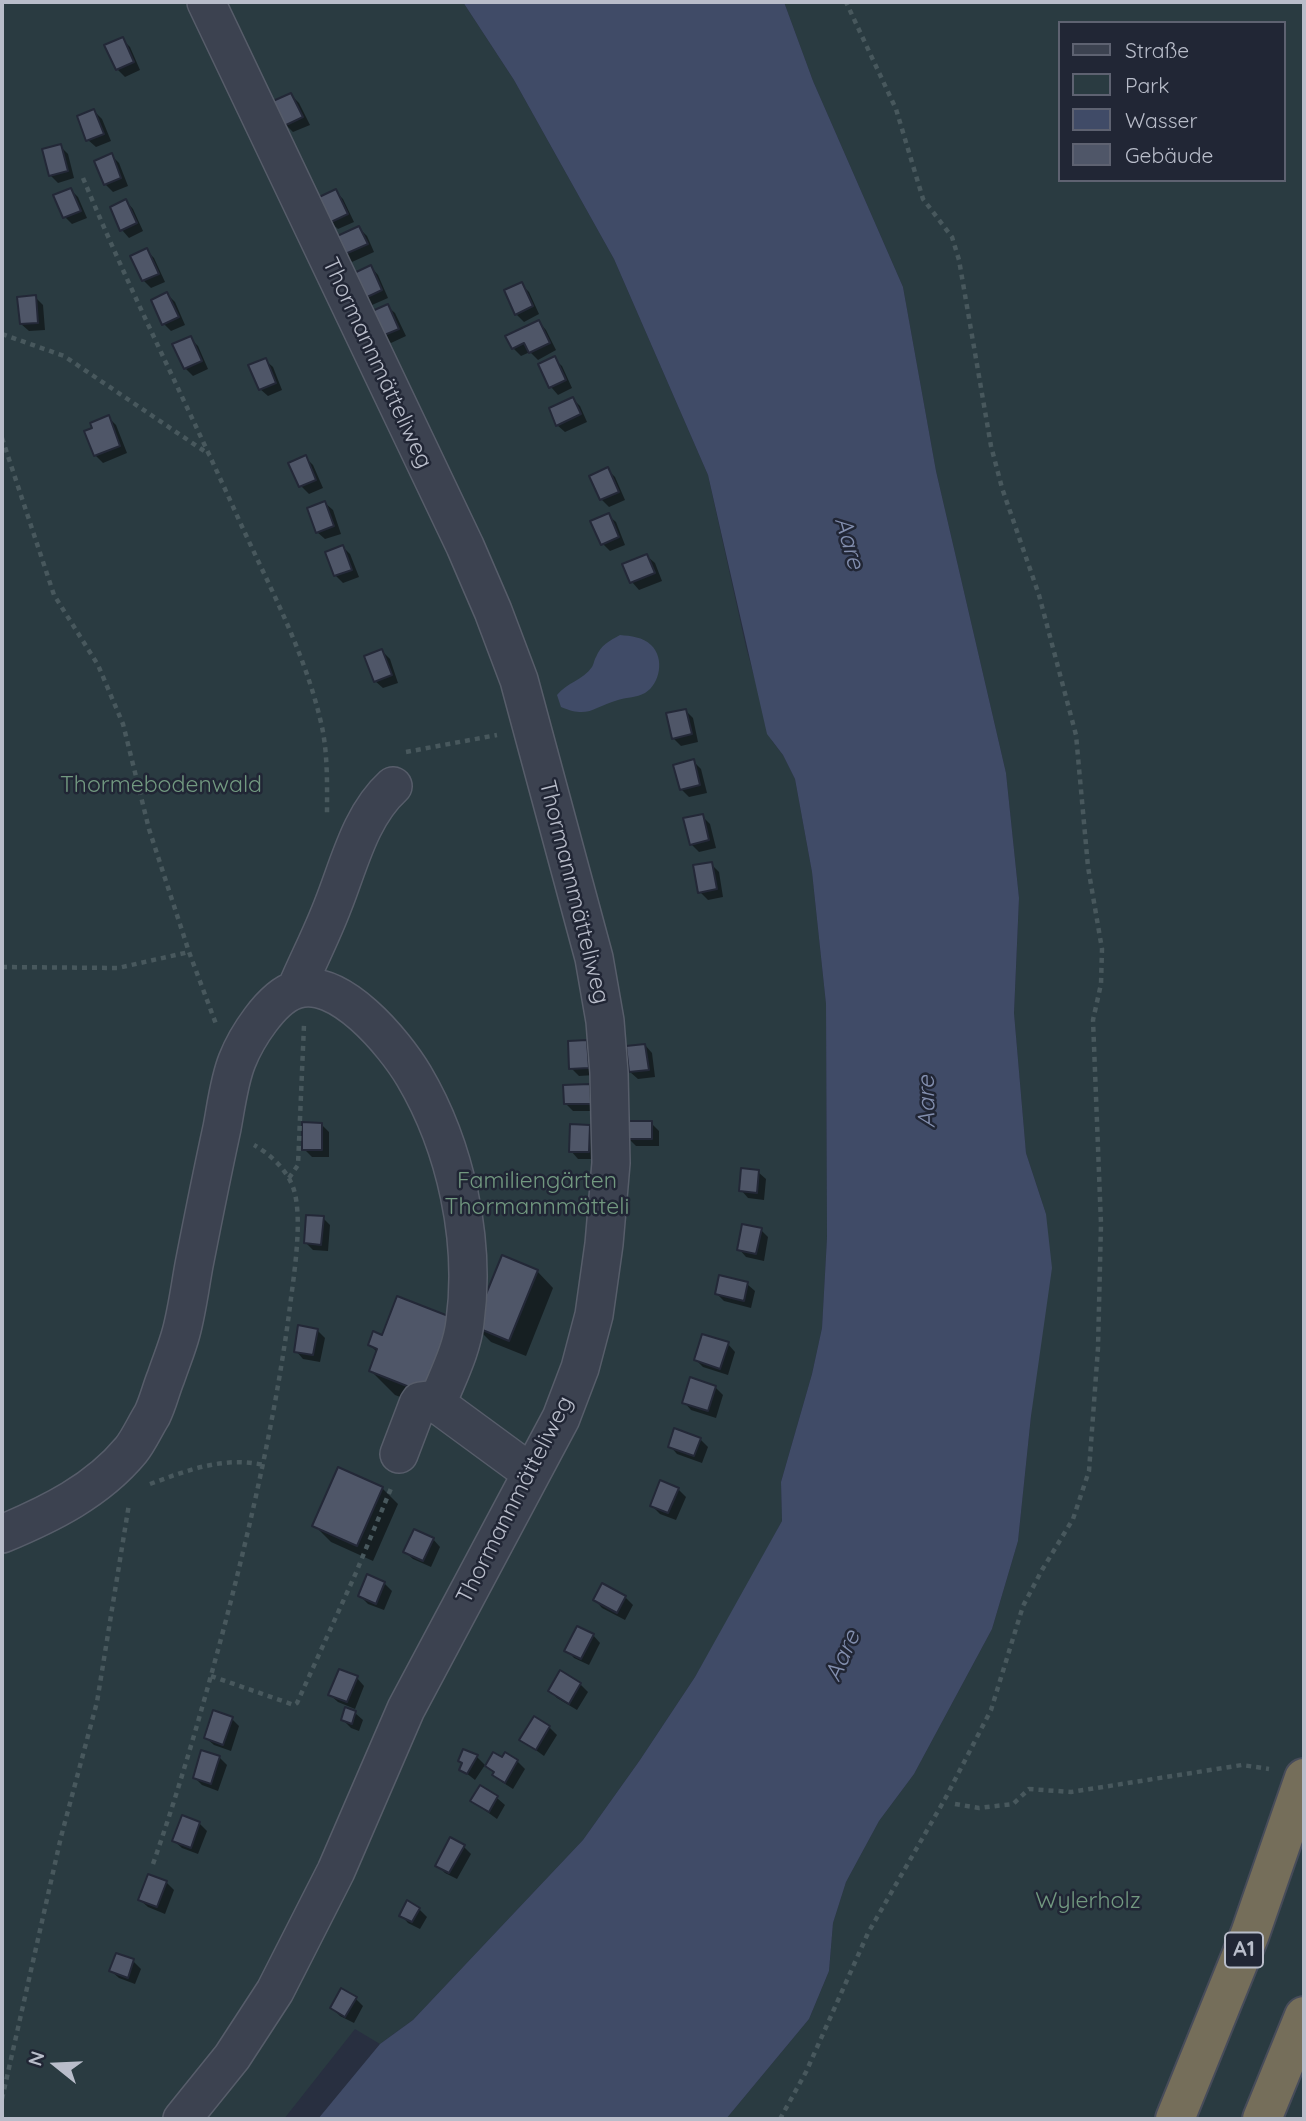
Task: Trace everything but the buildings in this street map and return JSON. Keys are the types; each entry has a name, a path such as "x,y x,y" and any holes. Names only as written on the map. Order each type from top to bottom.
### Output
{"highway":[{"name":"A1","path":"1175,2119 1250,1934 1304,1778"},
{"path":"1262,2119 1304,2017"}],"street":[{"name":"Thormannmätteliweg","path":"182,2119 232,2057 275,1991 336,1871 406,1709 561,1418 580,1368 590,1328 604,1244 611,1163 605,1021 594,958 519,680 465,546 206,2"},
{"path":"300,989 361,833 378,802 393,786"},
{"path":"2,1534 58,1510 103,1478 125,1476 132,1449 154,1411 181,1333 208,1191 237,1061 270,1008 281,998 300,989 329,992 374,1024 415,1076 446,1145 467,1238 465,1321 437,1404"},
{"path":"400,1454 420,1401 428,1400 531,1473"}],"path":[{"path":"780,2119 806,2072 868,1933 945,1800 991,1710 1023,1606 1073,1519 1088,1471 1098,1348 1101,1224 1093,1020 1101,984 1102,949 1088,867 1076,735 1039,595 1002,488 959,260 952,237 923,199 896,109 846,2"},
{"path":"83,178 137,303 297,644 322,728 327,773 327,825"},
{"path":"2,334 64,356 211,456"},
{"path":"2,438 54,595 98,665 123,724 149,828 189,952 221,1035 231,1056 237,1061"},
{"path":"393,786 390,754 532,729"},
{"path":"2,967 118,968 189,952"},
{"path":"153,1864 179,1791 211,1676 264,1465 283,1359 293,1280 297,1216 294,1189 288,1177 298,1165 300,989"},
{"path":"211,1676 294,1705 297,1703 382,1513 401,1462 400,1454"},
{"path":"2,2099 61,1837 97,1702 125,1476 183,1471 237,1460 264,1465"},
{"path":"955,1804 979,1808 1013,1804 1029,1789 1071,1792 1242,1765"}],"green space":[{"name":"Familiengärten Thormannmätteli","path":"2,2 463,2 514,80 614,259 708,475 746,647 772,741 783,755 795,779 812,872 826,1004 827,1238 822,1328 812,1374 781,1482 782,1521 695,1677 583,1840 413,2020 380,2044 355,2029 284,2119 2,2119"},
{"name":"Wylerholz","path":"784,2 1304,2 1304,2119 726,2119 809,2019 829,1971 833,1923 846,1882 879,1821 914,1774 992,1629 1018,1541 1031,1416 1046,1214 1026,1153 1014,1013 1019,898 1006,773 936,471 903,287 813,81"}],"water":[{"name":"Aare","path":"463,2 784,2 813,81 903,287 936,471 1006,773 1019,898 1014,1013 1026,1153 1046,1214 1052,1268 1031,1416 1018,1541 992,1629 914,1774 879,1821 846,1882 833,1923 829,1971 809,2019 726,2119 318,2119 380,2044 413,2020 583,1840 695,1677 782,1521 781,1482 812,1374 822,1328 827,1238 826,1004 812,872 795,779 783,755 767,734 708,475 614,259 514,80"},
{"path":"620,635 644,640 655,650 659,670 650,689 638,696 618,700 591,711 578,712 561,707 557,695 588,671 603,646"}],"park label":[{"name":"Thormebodenwald","path":"161,785"}]}
